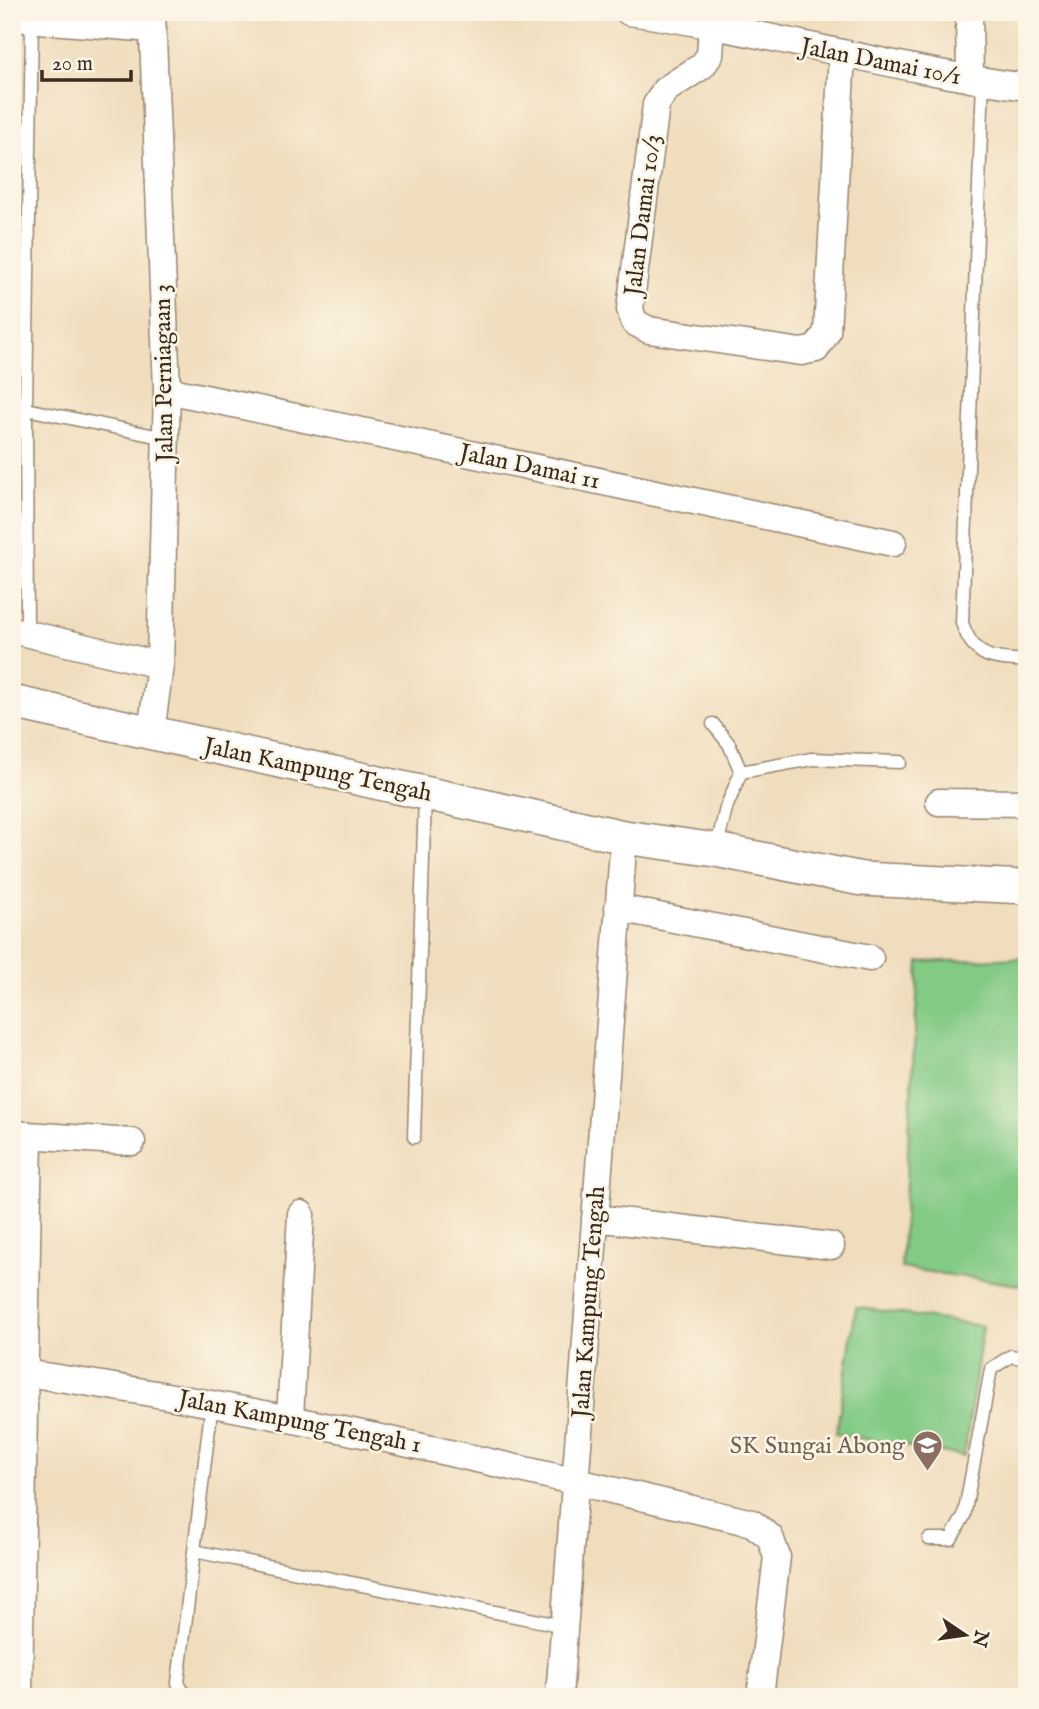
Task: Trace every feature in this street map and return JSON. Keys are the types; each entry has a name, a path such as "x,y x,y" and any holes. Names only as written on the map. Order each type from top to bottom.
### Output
{"street":[{"name":"Jalan Damai 10/1","path":"629,12 701,20 842,53 977,80 1027,87"},
{"path":"969,12 977,80"},
{"path":"22,19 153,21"},
{"name":"Jalan Damai 10/3","path":"701,20 710,55 702,66 665,90 656,105 630,309 634,321 649,330 801,352 816,349 827,332 842,53"},
{"name":"Jalan Perniagaan 3","path":"151,733 160,665 167,390 153,21"},
{"name":"Jalan Damai 11","path":"167,390 893,543"},
{"path":"20,632 160,665"},
{"name":"Jalan Kampung Tengah","path":"12,702 624,837 716,850 862,879 1027,887"},
{"path":"939,802 1027,803"},
{"name":"Jalan Kampung Tengah","path":"559,1697 624,837"},
{"path":"618,908 870,958"},
{"path":"19,1690 24,1373 20,1135 132,1142"},
{"path":"290,1418 301,1214"},
{"path":"594,1218 831,1246"},
{"name":"Jalan Kampung Tengah 1","path":"24,1373 212,1402 290,1418 752,1523 770,1537 777,1557 760,1697"}],"lane":[{"path":"20,632 26,408 22,19"},
{"path":"977,80 962,623 969,643 979,652 992,659 1027,661"},
{"path":"12,405 165,438"},
{"path":"713,724 729,744 741,772 726,808 716,850"},
{"path":"741,772 812,759 900,762"},
{"path":"414,1138 426,792"},
{"path":"929,1539 951,1539 964,1516 991,1369 1011,1356 1027,1359"},
{"path":"186,1697 178,1683 212,1402"},
{"path":"194,1551 564,1626"}],"green space":[{"path":"1025,958 1027,1286 901,1268 919,962"},
{"path":"856,1307 983,1326 964,1456 836,1434"}],"place":[{"name":"SK Sungai Abong","path":"928,1472"}]}
